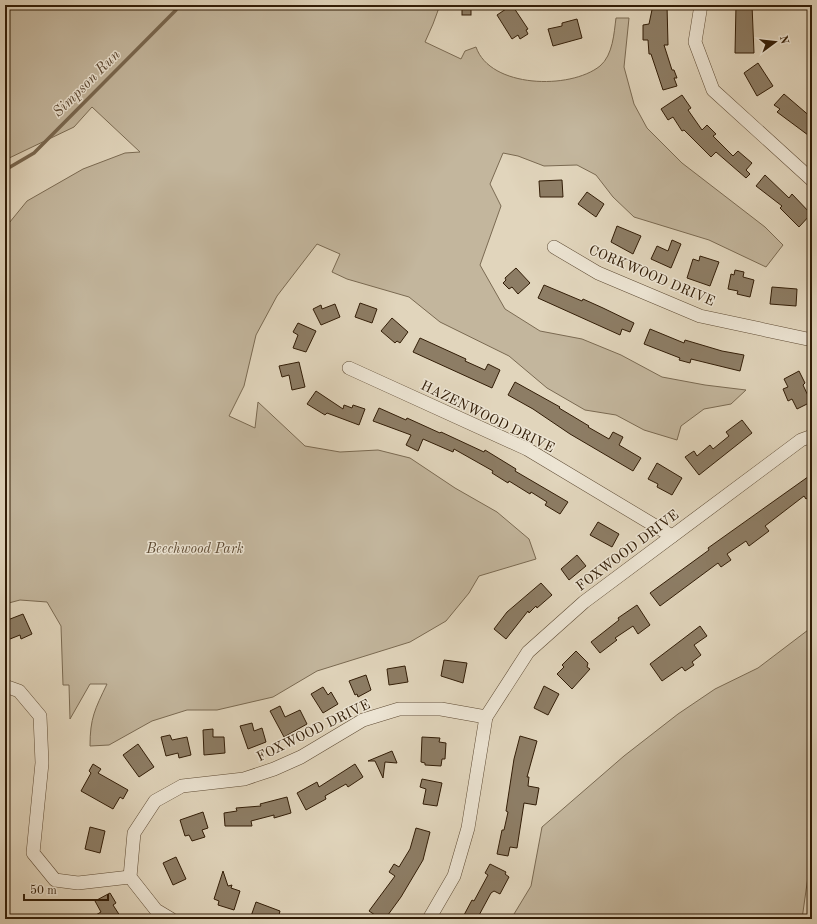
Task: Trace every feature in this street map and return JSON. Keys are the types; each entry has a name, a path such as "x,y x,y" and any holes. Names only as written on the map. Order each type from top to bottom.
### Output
{"street":[{"path":"701,5 695,42 713,90 812,180"},
{"name":"CORKWOOD DRIVE","path":"554,247 598,273 700,316 812,340"},
{"name":"HAZENWOOD DRIVE","path":"349,368 527,449 672,536"},
{"name":"FOXWOOD DRIVE","path":"429,919 454,876 468,828 486,717 528,652 584,602 801,440 812,436"},
{"path":"5,686 18,691 40,716 42,763 33,853 56,880 78,883 130,877 156,910 171,919"},
{"name":"FOXWOOD DRIVE","path":"130,877 134,833 155,801 182,786 244,779 274,769 301,757 363,720 399,709 441,709 486,717"}],"green space":[{"name":"Beechwood Park","path":"5,5 440,5 425,42 461,59 465,51 476,47 484,61 497,71 513,77 532,81 570,79 587,74 600,66 608,56 610,50 616,18 629,18 624,67 634,104 647,128 682,163 765,227 783,245 766,267 709,240 634,217 613,197 596,175 577,165 544,166 518,156 503,153 490,184 501,206 480,265 505,309 540,331 582,339 621,355 662,377 705,385 746,390 731,404 704,409 681,426 677,440 644,430 616,415 585,410 547,388 509,356 440,322 409,297 347,279 332,272 340,254 317,244 277,296 256,335 244,386 229,416 255,428 258,402 305,446 340,452 378,450 410,458 455,488 497,512 529,539 536,559 479,576 469,593 446,621 410,642 317,671 273,697 217,710 187,710 152,721 109,745 90,746 92,721 99,700 107,684 90,684 70,719 69,685 63,685 61,626 47,602 20,600 5,604 5,228 27,201 83,169 125,153 140,152 92,107 74,127 5,160"},
{"path":"812,627 812,848 802,919 511,919 531,886 542,827 624,756 678,714 715,689 758,668"}],"building":[{"path":"462,5 471,5 471,15 462,15"},
{"path":"512,5 528,29 526,30 528,34 520,39 518,35 512,39 497,15"},
{"path":"653,5 667,5 668,45 664,45 672,70 674,70 677,78 674,78 677,86 663,90 651,54 649,54 648,40 643,40 643,25 649,24"},
{"path":"736,5 752,5 754,53 735,53"},
{"path":"577,19 582,38 553,46 548,29 562,26 562,23"},
{"path":"758,63 773,86 757,96 744,73"},
{"path":"784,94 812,118 812,138 777,112 780,109 774,105"},
{"path":"682,95 691,108 688,110 702,130 707,125 716,134 713,136 733,156 738,151 752,163 746,170 750,174 746,178 716,152 711,157 684,130 682,131 673,117 668,120 661,109"},
{"path":"765,175 789,198 792,194 811,214 799,227 780,208 782,206 756,186"},
{"path":"562,180 563,197 540,197 539,181"},
{"path":"587,192 604,204 596,217 578,204"},
{"path":"617,226 641,236 633,254 611,242"},
{"path":"672,240 681,244 671,268 651,259 657,246 668,251"},
{"path":"700,256 719,262 710,286 687,278 693,259 699,261"},
{"path":"516,268 530,283 518,294 512,287 509,289 503,283 506,280 505,278"},
{"path":"735,270 744,272 743,277 754,280 750,297 737,294 738,291 728,289 731,274 734,275"},
{"path":"544,285 582,301 583,299 634,323 630,332 622,329 620,335 538,298"},
{"path":"772,287 797,289 796,306 770,304"},
{"path":"360,303 377,309 372,323 355,317"},
{"path":"335,304 340,317 321,325 313,309 321,305 322,309"},
{"path":"392,318 408,332 400,343 397,341 395,343 381,331"},
{"path":"298,323 316,331 306,352 293,348 298,335 293,332"},
{"path":"650,329 684,343 685,340 722,351 744,355 740,371 691,359 690,363 679,360 680,358 644,344"},
{"path":"420,338 466,359 465,361 485,370 488,364 500,370 492,388 413,352"},
{"path":"299,362 305,387 292,390 289,375 282,377 279,366"},
{"path":"799,371 805,383 803,385 811,402 797,409 792,399 788,401 783,389 788,387 784,379"},
{"path":"515,382 560,407 559,408 589,426 588,427 609,439 613,432 623,437 619,445 641,458 633,471 508,395"},
{"path":"316,391 343,409 344,405 352,408 353,405 365,409 359,425 327,413 325,415 307,404"},
{"path":"379,408 406,420 407,418 440,433 441,432 484,452 485,450 516,469 515,471 568,502 560,514 545,505 547,502 531,492 530,494 509,481 508,483 492,473 493,471 454,449 453,452 423,439 418,451 406,445 411,435 373,421"},
{"path":"742,420 752,433 699,475 685,457 694,451 697,456 710,445 713,449 729,436 726,432"},
{"path":"657,463 682,478 672,495 657,487 658,484 648,479"},
{"path":"812,474 812,495 806,499 804,496 765,526 769,531 749,546 746,541 727,554 731,560 721,567 718,563 660,606 650,593 709,550 708,548"},
{"path":"598,522 619,534 612,547 590,535"},
{"path":"577,555 586,566 569,580 561,569"},
{"path":"541,583 552,595 537,608 536,606 529,613 528,611 506,639 494,629 507,612"},
{"path":"637,605 650,625 638,634 633,626 615,638 617,640 600,653 591,642 619,620 618,618"},
{"path":"23,614 32,634 21,639 20,635 5,641 5,621"},
{"path":"700,626 707,636 694,645 701,655 692,662 694,665 685,671 682,667 662,681 650,664"},
{"path":"576,651 588,663 587,667 590,669 572,689 557,674 564,667 562,665"},
{"path":"444,660 467,663 463,683 441,676"},
{"path":"405,666 408,682 389,685 387,669"},
{"path":"366,675 371,690 358,697 357,694 355,695 349,681"},
{"path":"544,686 559,694 548,715 534,708"},
{"path":"323,687 328,695 331,692 338,704 323,713 311,694"},
{"path":"280,706 285,717 300,710 307,724 284,737 270,711"},
{"path":"252,723 254,731 262,728 266,742 248,749 240,726"},
{"path":"213,729 213,737 224,737 225,753 204,755 203,730"},
{"path":"170,735 172,740 187,737 191,755 179,758 178,753 166,756 161,737"},
{"path":"520,736 537,741 527,777 529,777 528,786 539,788 536,805 524,803 517,848 510,847 508,856 497,854 502,830 504,830 508,812 506,811 514,759"},
{"path":"422,737 440,738 439,742 446,743 445,759 442,759 441,766 425,765 425,763 421,762"},
{"path":"138,744 154,767 139,777 123,755"},
{"path":"392,751 397,763 385,762 383,778 375,761 368,761"},
{"path":"93,764 101,769 98,773 128,790 123,799 120,797 113,809 81,791 91,773 89,771"},
{"path":"355,764 363,777 348,787 346,784 325,796 326,799 306,810 297,793 317,782 319,787"},
{"path":"422,779 442,783 437,806 423,804 426,789 420,787"},
{"path":"287,797 291,813 274,818 274,815 251,821 252,826 225,826 224,813 237,811 236,808 261,806 260,804"},
{"path":"203,812 208,828 202,830 205,837 192,841 189,835 185,836 180,820"},
{"path":"90,827 105,831 100,853 85,849"},
{"path":"416,828 430,832 423,860 401,897 385,919 381,919 369,911 395,876 389,872 394,864 399,867 410,849"},
{"path":"176,857 186,879 173,885 163,863"},
{"path":"490,864 506,872 505,874 509,877 500,894 494,891 491,893 477,919 470,919 464,915 472,900 474,901 488,875 485,873"},
{"path":"223,871 228,886 232,885 231,888 240,891 234,910 218,905 219,901 214,899"},
{"path":"110,893 116,903 113,905 122,919 89,919 101,912 95,901"},
{"path":"256,902 280,911 278,919 250,919"}],"waterway":[{"name":"Simpson Run","path":"5,170 34,153 176,10 177,5"}]}
